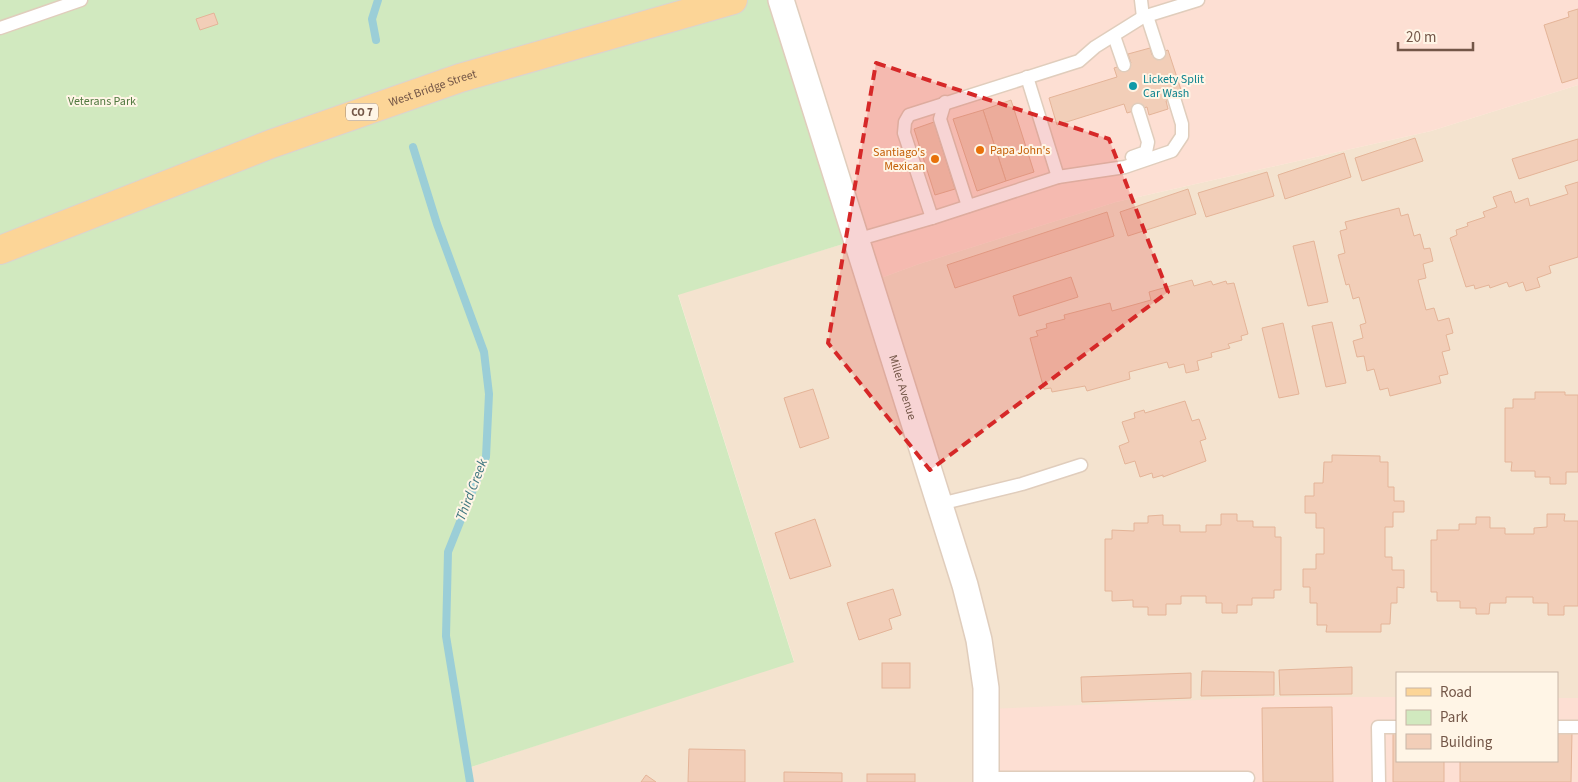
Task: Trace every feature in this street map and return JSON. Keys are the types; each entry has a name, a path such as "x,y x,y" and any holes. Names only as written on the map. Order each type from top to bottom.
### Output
{"main road":[{"name":"West Bridge Street","path":"0,250 271,144 460,78 733,0"}],"street":[{"name":"Miller Avenue","path":"781,0 965,585 979,640 986,688 986,780"}],"lane":[{"path":"0,28 81,0"},
{"path":"1141,0 1145,17 1159,53"},
{"path":"932,218 904,133 904,122 909,115 1079,60 1145,17 1181,3 1198,0"},
{"path":"1114,36 1124,65"},
{"path":"1027,76 1058,177"},
{"path":"856,240 932,218 1058,177 1125,168 1172,151 1182,136 1182,124 1174,98"},
{"path":"945,102 940,119 968,206"},
{"path":"1092,172 1146,152 1148,142 1138,110"},
{"path":"940,504 1022,484 1081,465"},
{"path":"1558,727 1578,726"},
{"path":"1379,782 1378,727 1396,727"},
{"path":"986,780 1248,778"}],"highlighted area":[{"path":"876,63 1109,139 1168,292 930,470 828,343"}],"shaded area":[{"path":"781,0 1578,0 1578,85 1431,131 1116,202 919,264 870,282"},
{"path":"1578,85 1578,698 1558,698 1558,672 1396,672 1396,697 1354,697 986,782 470,782 468,768 794,661 678,294 856,240 870,282 919,264 1116,202 1431,131"},
{"path":"1269,697 1396,697 1396,762 1558,762 1558,698 1578,698 1578,782 986,782 987,709"}],"green space":[{"name":"Veterans Park","path":"0,0 770,0 856,240 678,295 794,662 468,768 470,782 0,782"}],"building":[{"path":"1578,9 1578,78 1562,83 1544,25 1569,17 1568,12"},
{"path":"214,13 218,24 200,30 196,19"},
{"name":"Lickety Split Car Wash","path":"1150,48 1152,55 1168,50 1183,96 1166,101 1168,109 1149,115 1147,107 1127,113 1124,104 1057,125 1049,98 1117,77 1114,68 1131,63 1128,54"},
{"path":"1011,100 1034,172 1006,181 983,110"},
{"name":"Papa John's","path":"983,110 1006,181 977,191 953,119"},
{"name":"Santiago's Mexican","path":"934,122 955,189 935,195 914,129"},
{"path":"1415,138 1423,161 1362,181 1355,158"},
{"path":"1578,139 1578,160 1519,179 1512,159"},
{"path":"1344,153 1351,177 1285,199 1278,175"},
{"path":"1267,172 1274,196 1206,217 1198,193"},
{"path":"1578,182 1578,257 1549,266 1551,273 1537,278 1540,287 1526,291 1523,282 1509,287 1507,282 1490,288 1489,285 1475,289 1474,285 1466,287 1450,238 1457,235 1456,230 1468,226 1467,223 1485,217 1483,212 1497,207 1493,197 1511,191 1515,203 1528,198 1530,206 1568,194 1565,186"},
{"path":"1188,189 1196,214 1128,236 1120,212"},
{"path":"1399,208 1401,216 1408,214 1414,236 1420,234 1424,249 1430,248 1433,261 1423,264 1426,278 1418,280 1426,310 1434,308 1438,321 1449,318 1453,333 1446,335 1450,350 1442,352 1448,374 1439,376 1441,383 1390,396 1388,388 1380,390 1374,369 1367,371 1364,356 1357,357 1353,341 1363,338 1360,325 1366,323 1359,297 1353,299 1349,284 1346,285 1338,255 1345,253 1340,231 1347,229 1345,222"},
{"path":"1107,212 1114,236 955,288 947,265"},
{"path":"1314,241 1328,302 1308,306 1293,246"},
{"path":"1071,277 1078,297 1019,316 1013,296"},
{"path":"1192,280 1194,286 1211,281 1213,285 1226,281 1227,284 1234,283 1248,334 1241,336 1242,340 1228,344 1230,348 1211,353 1212,357 1197,361 1199,370 1186,373 1184,364 1169,368 1167,362 1129,372 1130,379 1087,391 1085,386 1052,392 1051,388 1044,389 1030,338 1038,336 1036,331 1047,328 1046,324 1065,319 1064,315 1110,303 1112,311 1151,300 1149,292"},
{"path":"1332,322 1346,383 1326,387 1312,326"},
{"path":"1283,323 1299,394 1279,398 1262,328"},
{"path":"813,389 829,438 800,448 784,398"},
{"path":"1535,392 1565,392 1565,395 1578,395 1578,472 1566,472 1566,484 1550,484 1550,477 1535,477 1535,471 1511,471 1512,462 1505,462 1505,408 1513,408 1513,399 1535,399"},
{"path":"1185,401 1192,421 1199,419 1206,439 1200,441 1206,461 1163,477 1163,475 1153,478 1152,473 1140,477 1135,461 1125,464 1119,446 1129,442 1122,422 1135,418 1134,413 1144,410 1145,413"},
{"path":"1332,455 1380,456 1380,462 1388,462 1388,487 1394,487 1394,501 1404,501 1404,512 1393,512 1393,527 1385,527 1385,557 1392,557 1392,570 1404,570 1404,588 1397,587 1397,603 1391,603 1390,624 1381,624 1381,632 1326,632 1327,625 1317,625 1317,603 1310,603 1310,587 1303,587 1303,569 1316,569 1316,554 1324,554 1324,528 1316,528 1316,513 1305,513 1305,496 1314,496 1314,483 1323,483 1324,462 1332,462"},
{"path":"1221,514 1237,514 1237,521 1253,521 1253,527 1275,527 1275,537 1281,537 1281,590 1274,590 1274,598 1252,598 1252,605 1237,605 1237,613 1222,613 1222,603 1206,603 1206,596 1181,596 1181,604 1166,604 1166,615 1148,615 1148,607 1133,607 1133,600 1112,601 1112,591 1105,591 1105,539 1112,539 1112,530 1134,531 1134,523 1148,523 1148,516 1163,515 1163,525 1180,525 1180,532 1206,532 1206,525 1221,525"},
{"path":"1547,514 1565,514 1564,521 1578,521 1578,606 1564,606 1564,615 1548,615 1548,603 1533,603 1533,597 1506,597 1506,603 1490,603 1489,614 1476,614 1476,608 1460,608 1460,601 1437,601 1437,592 1431,592 1431,540 1437,540 1437,530 1459,530 1459,524 1476,524 1476,517 1490,517 1490,528 1505,528 1505,534 1534,534 1534,528 1547,527"},
{"path":"815,519 831,566 790,579 775,533"},
{"path":"893,589 901,615 889,619 892,629 859,640 847,603"},
{"path":"882,663 910,663 910,688 882,688"},
{"path":"1352,667 1352,694 1280,695 1279,670"},
{"path":"1202,671 1274,672 1274,695 1201,696"},
{"path":"1191,673 1191,698 1082,702 1081,677"},
{"path":"1332,707 1333,782 1263,782 1262,708"},
{"path":"1393,732 1396,732 1396,762 1444,762 1444,782 1393,782"},
{"path":"1558,733 1572,733 1571,782 1460,782 1460,762 1558,762"},
{"path":"689,749 745,750 745,782 688,782"},
{"path":"784,772 842,773 842,782 784,782"},
{"path":"867,774 915,774 915,782 867,782"},
{"path":"646,775 656,782 641,782"}],"waterway":[{"name":"Third Creek","path":"376,40 372,19 378,0"},
{"name":"Third Creek","path":"413,147 437,224 484,352 489,394 486,457 448,552 446,636 470,782"}],"place":[{"name":"Lickety Split Car Wash","path":"1133,86"},
{"name":"Papa John's","path":"980,150"},
{"name":"Santiago's Mexican","path":"935,159"}]}
